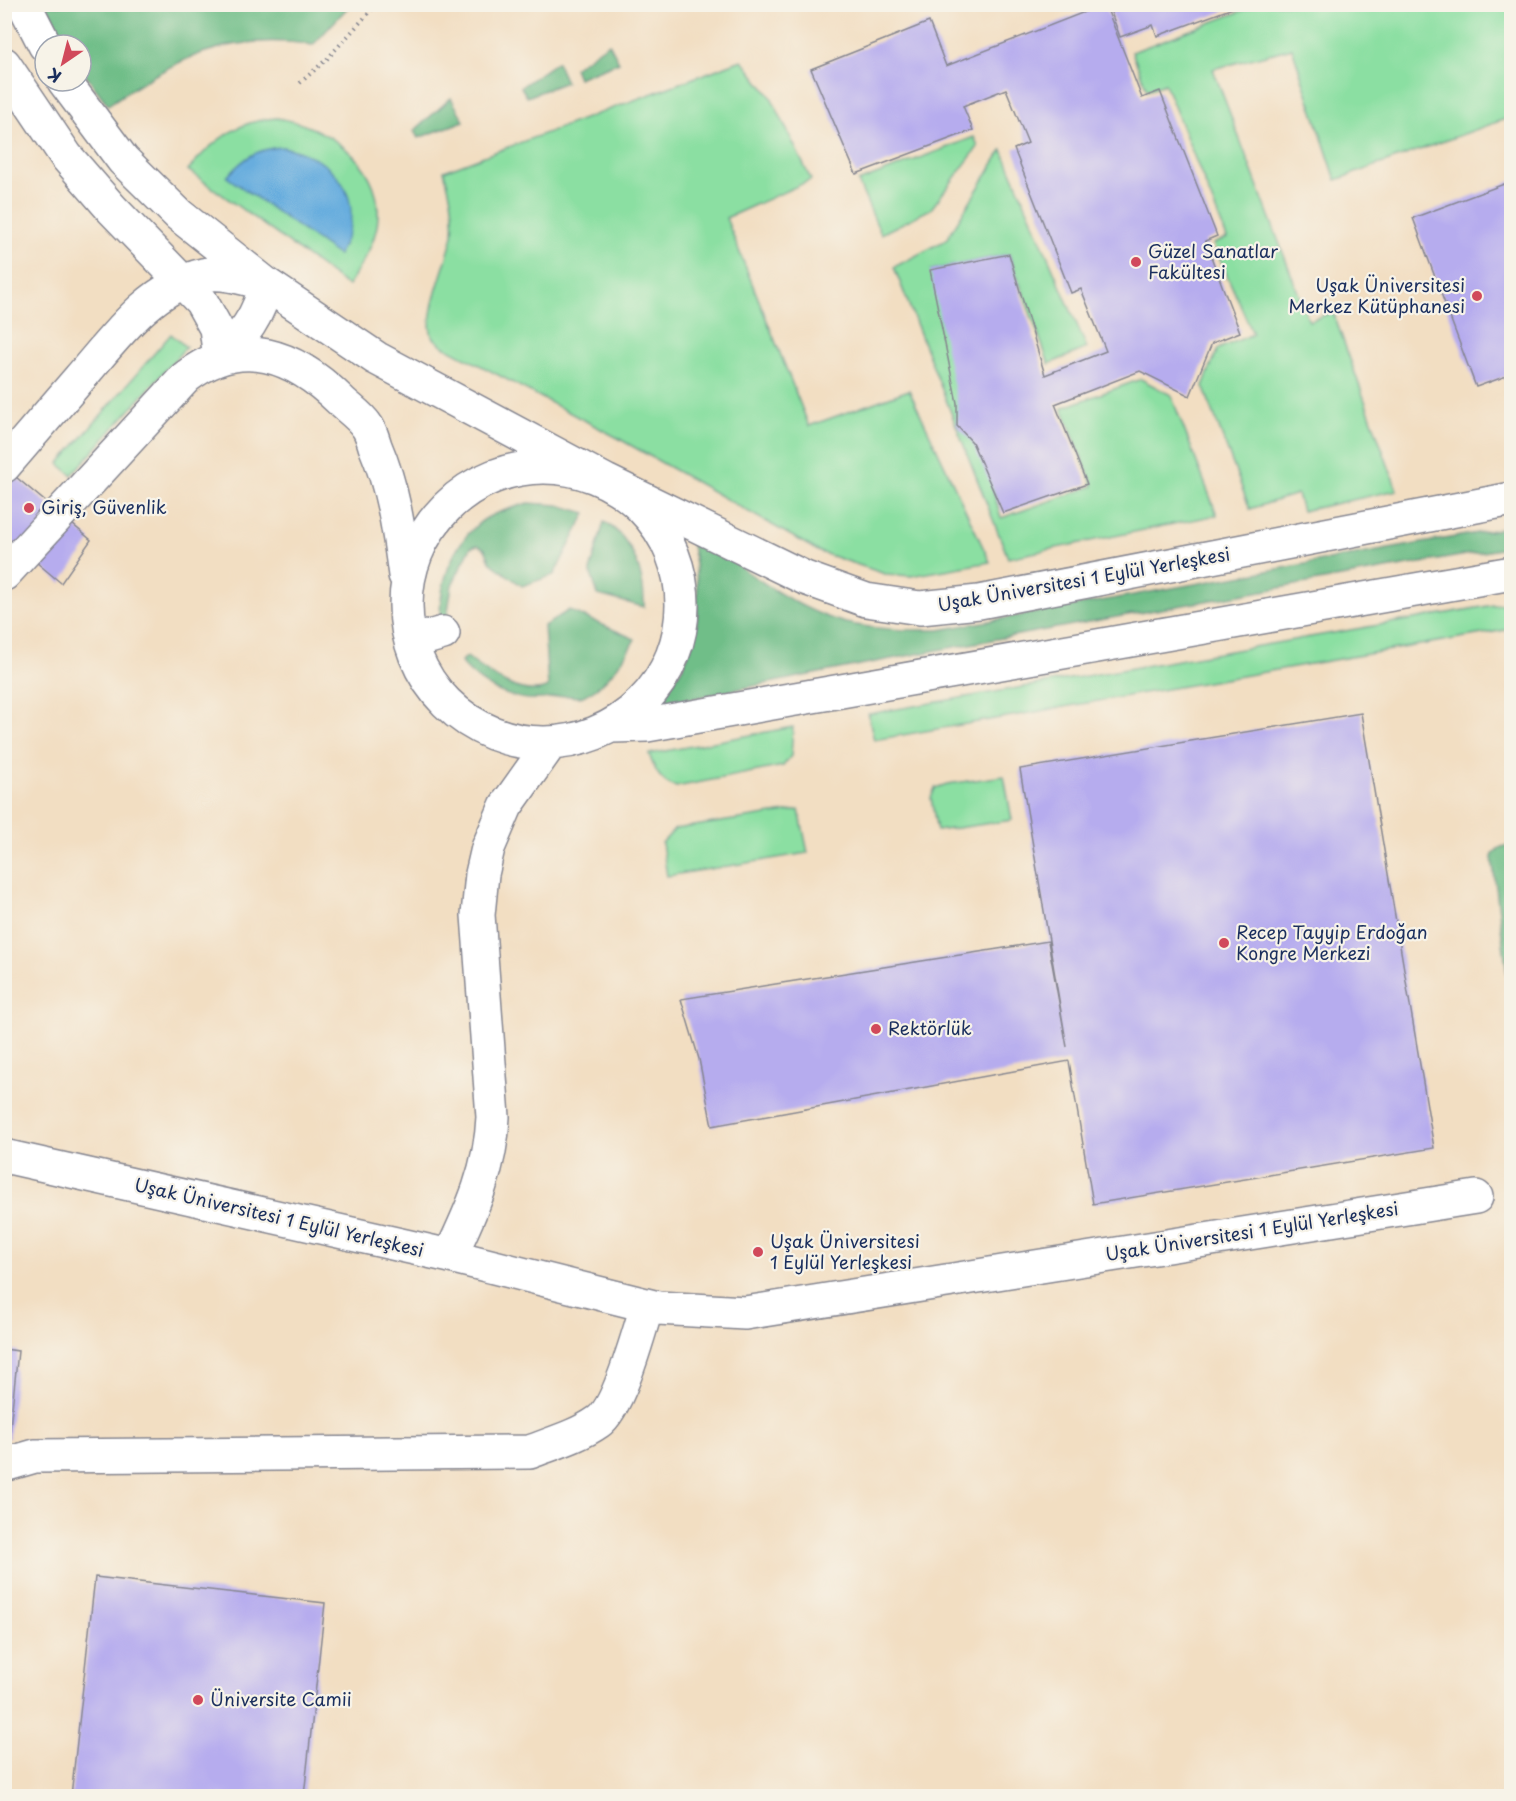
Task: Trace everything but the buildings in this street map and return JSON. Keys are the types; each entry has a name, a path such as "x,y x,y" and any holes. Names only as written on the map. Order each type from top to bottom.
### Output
{"street":[{"path":"24,4 39,33"},
{"path":"4,64 66,156 112,209 201,301 216,328 220,358"},
{"name":"Uşak Üniversitesi 1 Eylül Yerleşkesi","path":"73,93 123,160 179,215 266,284 376,358 606,481 805,578 866,600 920,608 979,602 1512,499"},
{"name":"Uşak Üniversitesi 1 Eylül Yerleşkesi","path":"4,466 129,322 156,297 183,281 206,274 229,274 266,284"},
{"path":"220,358 245,333 261,308 266,284"},
{"name":"Uşak Üniversitesi 1 Eylül Yerleşkesi","path":"4,574 186,377 220,358 252,352 285,360 325,385 367,426 386,472 397,516 406,584 406,624 417,663 439,696 470,723 507,739 550,744 592,736 612,726 646,700 670,665 682,624 681,581 667,540 641,506 606,481 564,467 518,469 476,483 441,511 418,545 406,584"},
{"name":"Uşak Üniversitesi 1 Eylül Yerleşkesi","path":"612,726 647,724 824,694 1512,573"},
{"path":"411,642 443,633"},
{"path":"450,1256 474,1208 492,1148 494,1117 478,915 482,874 488,848 506,806 550,744"},
{"name":"Uşak Üniversitesi 1 Eylül Yerleşkesi","path":"4,1156 450,1256 647,1306 707,1313 745,1313 1476,1197"},
{"path":"4,1465 35,1456 530,1452 575,1435 601,1421 622,1382 647,1306"}],"path":[{"path":"300,83 327,59 377,4"}],"green space":[{"path":"1260,4 1511,5 1511,117 1336,180 1292,48 1213,69 1309,321 1333,312 1397,490 1302,511 1297,494 1250,509 1203,386 1218,349 1253,334 1213,244 1227,238 1165,84 1147,90 1132,52"},
{"path":"46,5 350,5 313,45 255,42 204,52 156,74 108,105 93,85 93,33 61,33"},
{"path":"609,43 619,62 578,78 574,68"},
{"path":"742,60 771,97 811,180 726,218 809,426 909,390 990,562 911,576 885,574 820,552 616,437 443,346 433,337 430,328 433,302 453,234 452,202 444,171"},
{"path":"557,62 566,82 527,97 521,87"},
{"path":"451,98 464,121 418,138 414,131"},
{"path":"277,118 295,122 330,138 359,162 370,178 376,196 377,225 368,252 348,286 188,170 207,150 227,134 250,123"},
{"path":"974,137 978,147 931,209 881,234 858,182"},
{"path":"1002,150 1087,348 1049,364 1009,254 931,270 1001,518 1093,486 1062,408 1141,379 1171,395 1217,515 1008,558 894,267 946,240"},
{"path":"171,334 186,347 72,475 59,464"},
{"path":"528,503 558,505 586,513 554,575 522,586 491,563 485,549 478,545 471,547 452,585 447,618 440,616 442,592 449,567 467,535 487,518"},
{"path":"604,522 623,538 630,548 642,583 644,607 598,595 590,571"},
{"path":"1511,527 1511,547 983,642 667,704 665,693 687,658 693,641 698,605 692,545 703,540 771,588 827,617 869,627 939,630"},
{"path":"1511,602 1511,629 874,740 868,714"},
{"path":"569,610 635,639 620,664 607,679 583,696 533,699 507,695 483,683 462,664 461,661 467,657 494,677 527,690 548,687 544,626"},
{"path":"793,727 791,756 783,766 676,787 662,778 649,754"},
{"path":"1004,776 1012,820 937,831 931,798 935,788 947,784"},
{"path":"799,810 808,853 667,876 662,843 675,829"},
{"path":"1511,845 1511,860 1509,861 1512,878 1511,1004 1492,857 1495,851"}],"water":[{"path":"283,147 320,161 333,172 343,186 349,201 351,217 347,236 338,255 227,177 239,164 252,155 266,149"}],"place":[{"name":"Güzel Sanatlar Fakültesi","path":"1136,262"},
{"name":"Uşak Üniversitesi Merkez Kütüphanesi","path":"1477,296"},
{"name":"Giriş, Güvenlik","path":"29,508"},
{"name":"Recep Tayyip Erdoğan Kongre Merkezi","path":"1224,943"},
{"name":"Rektörlük","path":"876,1029"},
{"name":"Uşak Üniversitesi 1 Eylül Yerleşkesi","path":"758,1252"},
{"name":"Üniversite Camii","path":"198,1700"}]}
